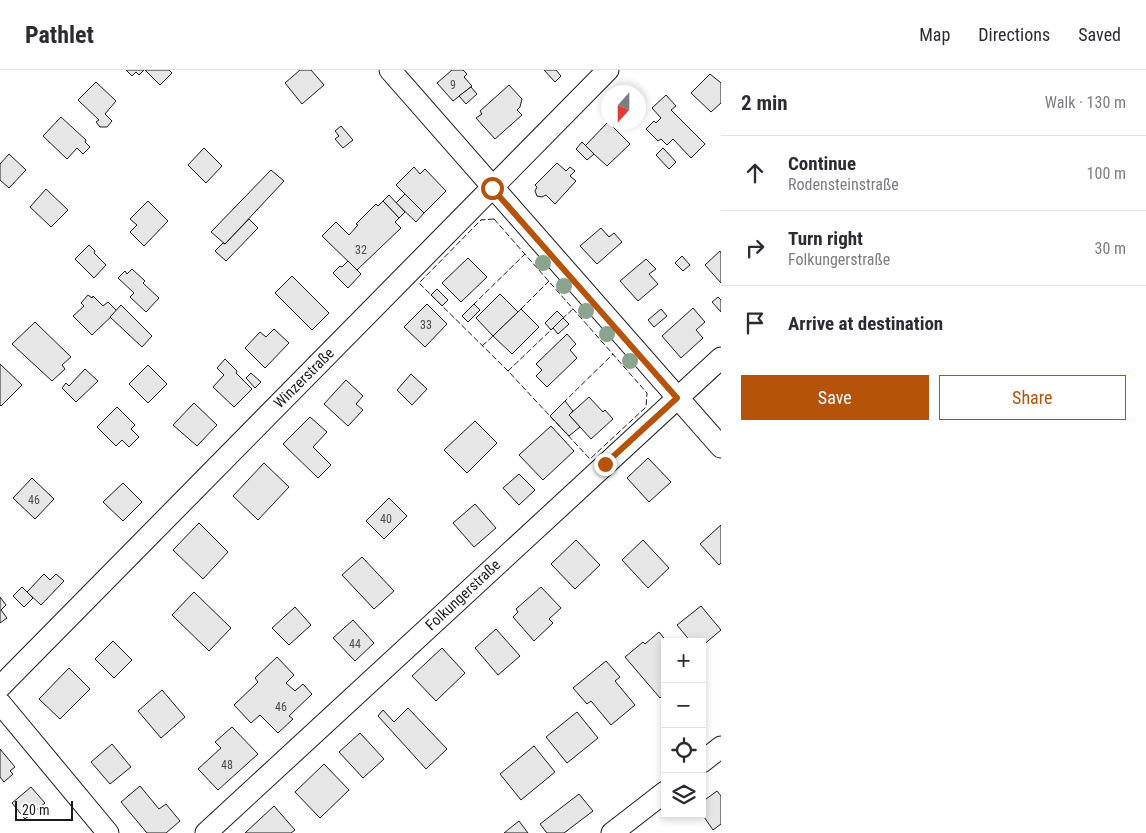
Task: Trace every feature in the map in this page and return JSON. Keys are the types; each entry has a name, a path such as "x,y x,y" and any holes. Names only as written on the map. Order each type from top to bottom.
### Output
{"street":[{"path":"390,70 721,447"},
{"name":"Winzerstraße","path":"0,687 608,70"},
{"name":"Folkungerstraße","path":"206,833 721,358"},
{"path":"0,703 108,833"},
{"path":"706,759 721,747"},
{"path":"612,833 661,795"}],"building":[{"path":"126,70 144,70 139,75 136,72 132,76"},
{"path":"145,70 169,70 172,73 160,85"},
{"path":"300,70 311,70 324,85 302,104 285,83"},
{"path":"452,70 463,70 467,74 464,77 472,86 453,101 437,83"},
{"path":"544,70 556,70 561,76 555,82"},
{"path":"710,74 721,83 721,103 711,112 691,93"},
{"path":"96,82 116,101 105,114 112,121 107,127 100,127 96,122 99,120 78,100"},
{"path":"509,85 522,99 517,110 522,115 495,139 476,118 482,114 480,111"},
{"path":"471,87 477,94 466,104 459,96"},
{"path":"666,95 676,106 671,110 705,144 691,158 673,139 667,145 661,139 658,141 646,129 654,121 656,123 661,118 652,108"},
{"path":"61,117 86,140 85,142 90,147 83,154 77,148 67,159 43,136"},
{"path":"341,126 353,140 343,148 335,139 339,136 335,131"},
{"path":"601,129 616,130 630,144 607,166 585,146"},
{"path":"582,142 594,154 587,160 576,149"},
{"path":"204,148 222,166 206,183 188,165"},
{"path":"663,148 676,162 669,169 656,155"},
{"path":"9,154 26,170 9,188 0,180 0,164"},
{"path":"557,163 566,171 570,167 575,171 570,176 576,181 555,204 546,195 542,197 537,196 535,191 537,187 535,185"},
{"path":"414,167 420,174 425,169 446,191 424,213 396,185"},
{"path":"271,170 284,181 225,244 211,232"},
{"path":"46,189 68,210 51,227 30,207"},
{"path":"405,194 424,213 416,222 396,203"},
{"path":"389,195 405,212 399,218 383,201"},
{"path":"148,201 168,221 144,246 130,232 137,225 130,219"},
{"path":"383,201 399,218 395,222 401,228 357,270 322,236 336,222 349,235 358,225 356,224 376,204 378,206"},
{"path":"249,219 258,228 226,261 215,251 223,243 225,244"},
{"path":"601,228 609,237 614,233 622,242 597,264 580,246"},
{"path":"89,245 106,265 94,278 75,259"},
{"path":"720,251 721,253 721,283 705,265"},
{"path":"682,256 690,265 683,271 675,263"},
{"path":"468,258 487,277 461,302 442,283"},
{"path":"646,259 656,269 649,274 658,284 638,301 620,281"},
{"path":"348,261 361,274 348,288 333,273"},
{"path":"132,269 159,298 146,312 130,297 134,293 118,278 125,271 127,274"},
{"path":"292,276 329,313 312,330 275,293"},
{"path":"437,289 448,300 442,306 431,295"},
{"path":"500,294 518,312 493,336 476,318"},
{"path":"88,295 92,298 93,296 103,306 108,302 117,311 92,335 73,316 84,306 81,303"},
{"path":"718,297 721,300 721,312 712,302"},
{"path":"427,304 447,324 425,347 404,327"},
{"path":"474,304 480,310 468,322 462,316"},
{"path":"121,305 152,336 142,347 110,317"},
{"path":"693,308 705,322 696,330 703,338 681,358 662,336"},
{"path":"521,309 539,327 512,354 493,336"},
{"path":"661,309 667,316 654,327 648,320"},
{"path":"557,311 564,318 551,330 545,323"},
{"path":"563,318 569,324 558,334 553,328"},
{"path":"35,322 71,357 62,365 65,369 52,381 12,344"},
{"path":"274,329 289,343 265,368 245,348 260,332 266,337"},
{"path":"567,334 576,344 570,350 577,358 547,387 536,376 542,370 536,364"},
{"path":"225,359 252,389 234,407 213,387 224,375 217,368"},
{"path":"0,364 22,385 1,406 0,405"},
{"path":"148,365 167,384 148,403 129,384"},
{"path":"85,369 98,381 76,402 62,388 66,383 69,386"},
{"path":"251,373 261,382 255,388 246,378"},
{"path":"411,374 427,389 412,405 397,390"},
{"path":"346,380 363,396 356,404 363,410 348,426 324,404"},
{"path":"589,397 603,412 605,410 613,419 591,439 569,415"},
{"path":"565,401 573,411 569,415 580,427 569,436 550,416"},
{"path":"194,403 217,425 197,446 173,425"},
{"path":"117,407 135,425 131,429 139,437 129,447 122,440 116,446 97,427"},
{"path":"310,417 327,432 313,447 331,465 318,478 283,444"},
{"path":"475,421 497,443 467,473 444,450"},
{"path":"551,426 574,451 543,480 519,455"},
{"path":"648,458 671,482 649,502 627,478"},
{"path":"264,463 289,487 258,520 233,496"},
{"path":"519,474 535,490 519,505 503,488"},
{"path":"32,478 54,499 35,519 13,498"},
{"path":"123,483 142,502 123,521 103,502"},
{"path":"389,498 407,516 384,539 366,521"},
{"path":"475,504 496,528 474,547 453,523"},
{"path":"199,523 228,552 203,579 173,550"},
{"path":"721,525 721,563 719,565 700,544"},
{"path":"576,540 600,565 575,589 551,564"},
{"path":"643,540 669,568 648,588 622,560"},
{"path":"362,557 394,591 374,609 342,575"},
{"path":"44,574 50,580 56,574 64,581 41,605 27,592"},
{"path":"22,587 33,598 24,607 13,596"},
{"path":"541,587 561,608 549,619 553,623 534,641 513,617 518,612 516,609"},
{"path":"194,592 231,628 209,651 172,615"},
{"path":"0,597 6,605 1,610 7,618 0,623"},
{"path":"701,606 721,630 706,643 706,638 688,638 677,625"},
{"path":"295,607 311,625 289,645 272,628"},
{"path":"353,620 374,643 355,661 333,638"},
{"path":"496,629 520,656 498,675 475,648"},
{"path":"659,632 664,638 661,638 660,698 625,657 643,642 645,644"},
{"path":"113,641 132,660 114,678 95,659"},
{"path":"442,648 465,673 436,701 412,676"},
{"path":"277,657 294,675 286,683 295,691 303,684 312,694 289,716 293,719 278,733 260,715 251,723 234,705 258,682 255,678"},
{"path":"606,661 620,677 615,681 635,705 611,725 591,701 587,704 573,688"},
{"path":"69,668 90,689 60,719 39,699"},
{"path":"162,690 185,717 161,738 138,711"},
{"path":"408,708 447,749 426,769 378,716 383,710 394,722"},
{"path":"577,712 598,738 567,763 546,737"},
{"path":"232,727 258,754 218,790 198,769 221,748 215,742"},
{"path":"360,733 384,759 363,778 339,752"},
{"path":"112,744 131,767 110,784 91,762"},
{"path":"534,746 555,772 521,800 500,774"},
{"path":"0,749 15,767 10,771 13,774 4,782 0,777"},
{"path":"324,764 349,790 320,818 295,792"},
{"path":"140,786 159,809 166,804 180,821 166,833 147,833 121,802"},
{"path":"31,787 45,803 25,819 12,803"},
{"path":"717,791 721,796 721,824 713,830 705,818 706,799"},
{"path":"579,794 593,811 564,833 547,833 540,824"},
{"path":"274,806 295,830 291,833 245,833"},
{"path":"519,821 528,833 504,833"}],"fence":[{"path":"494,219 647,393 646,407 590,459 508,371 419,283 481,220 494,219"},
{"path":"473,305 525,254"},
{"path":"521,309 549,281"},
{"path":"562,319 573,309"},
{"path":"508,371 553,328"},
{"path":"482,346 493,336"},
{"path":"563,403 613,354"}],"route":[{"path":"492,188 677,398 605,464"}]}
